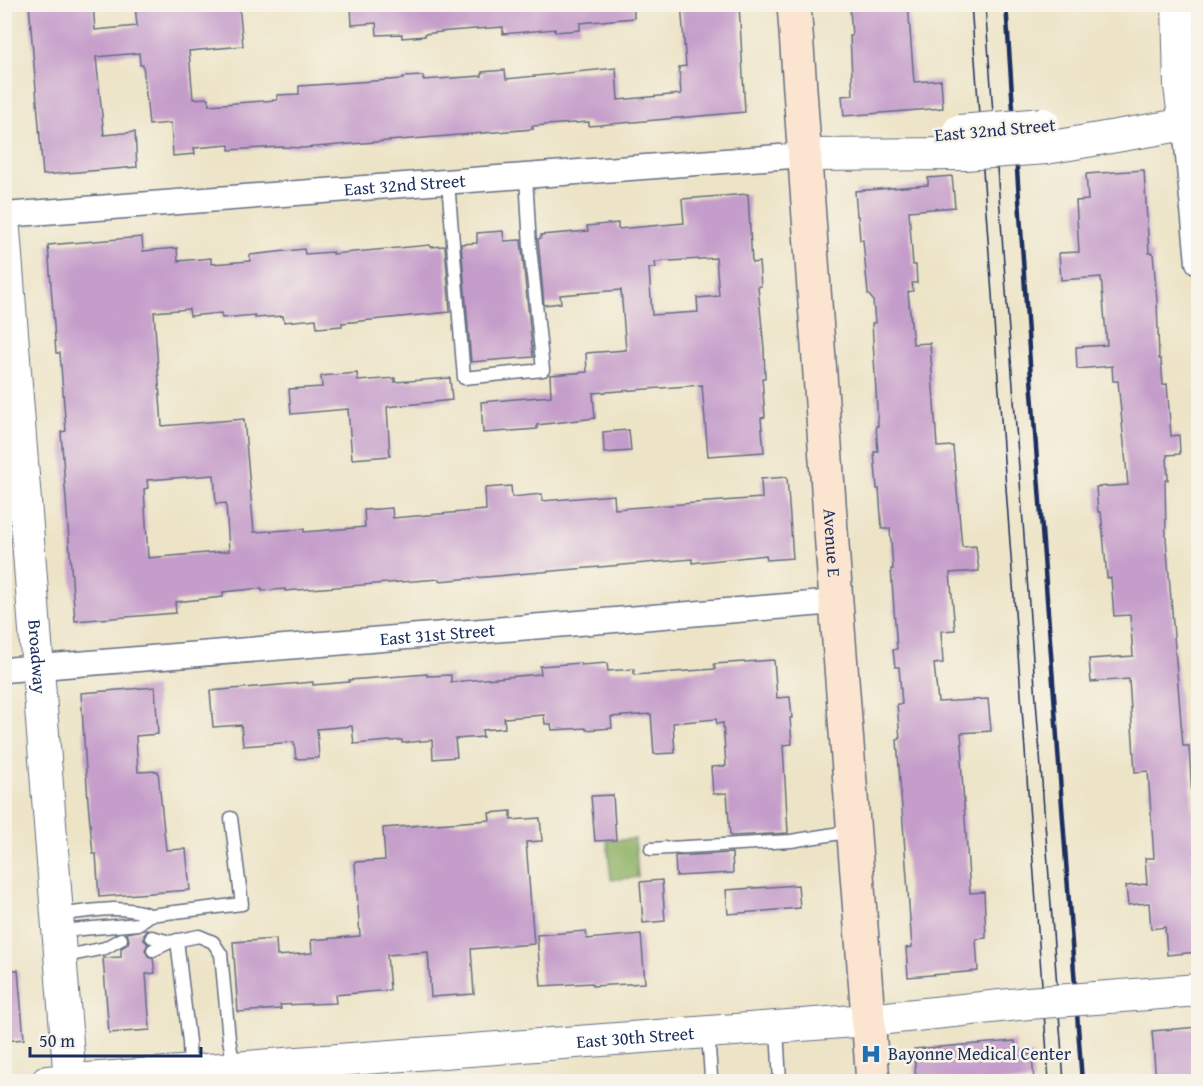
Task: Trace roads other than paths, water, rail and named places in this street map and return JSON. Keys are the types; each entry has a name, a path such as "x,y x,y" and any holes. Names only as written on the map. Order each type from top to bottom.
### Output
{"main road":[{"name":"Avenue E","path":"794,4 836,602 873,1082"}],"street":[{"path":"1178,4 1180,86 1192,123 1198,262"},
{"name":"East 32nd Street","path":"4,215 962,143 1192,123"},
{"name":"Broadway","path":"4,230 11,409 39,668 59,934 62,1081"},
{"name":"East 31st Street","path":"4,670 836,602"},
{"name":"East 30th Street","path":"62,1081 182,1075 234,1068 868,1020 1028,1003 1198,990"}],"lane":[{"path":"448,182 464,378 543,370 530,247 526,176"},
{"path":"59,934 138,924 150,915 242,904 231,818"},
{"path":"651,849 791,841 855,831"},
{"path":"59,934 105,948 121,946"},
{"path":"153,950 174,941 199,936 213,942 221,954 234,1068"},
{"path":"152,937 174,941"},
{"path":"174,941 189,1042 182,1075"},
{"path":"777,1027 780,1082"},
{"path":"708,1032 711,1077"}],"tram line":[{"path":"971,4 1049,1082"},
{"path":"985,4 1064,1082"}],"railway":[{"path":"1006,4 1082,1082"}],"place":[{"name":"Bayonne Medical Center","path":"871,1054"}]}
